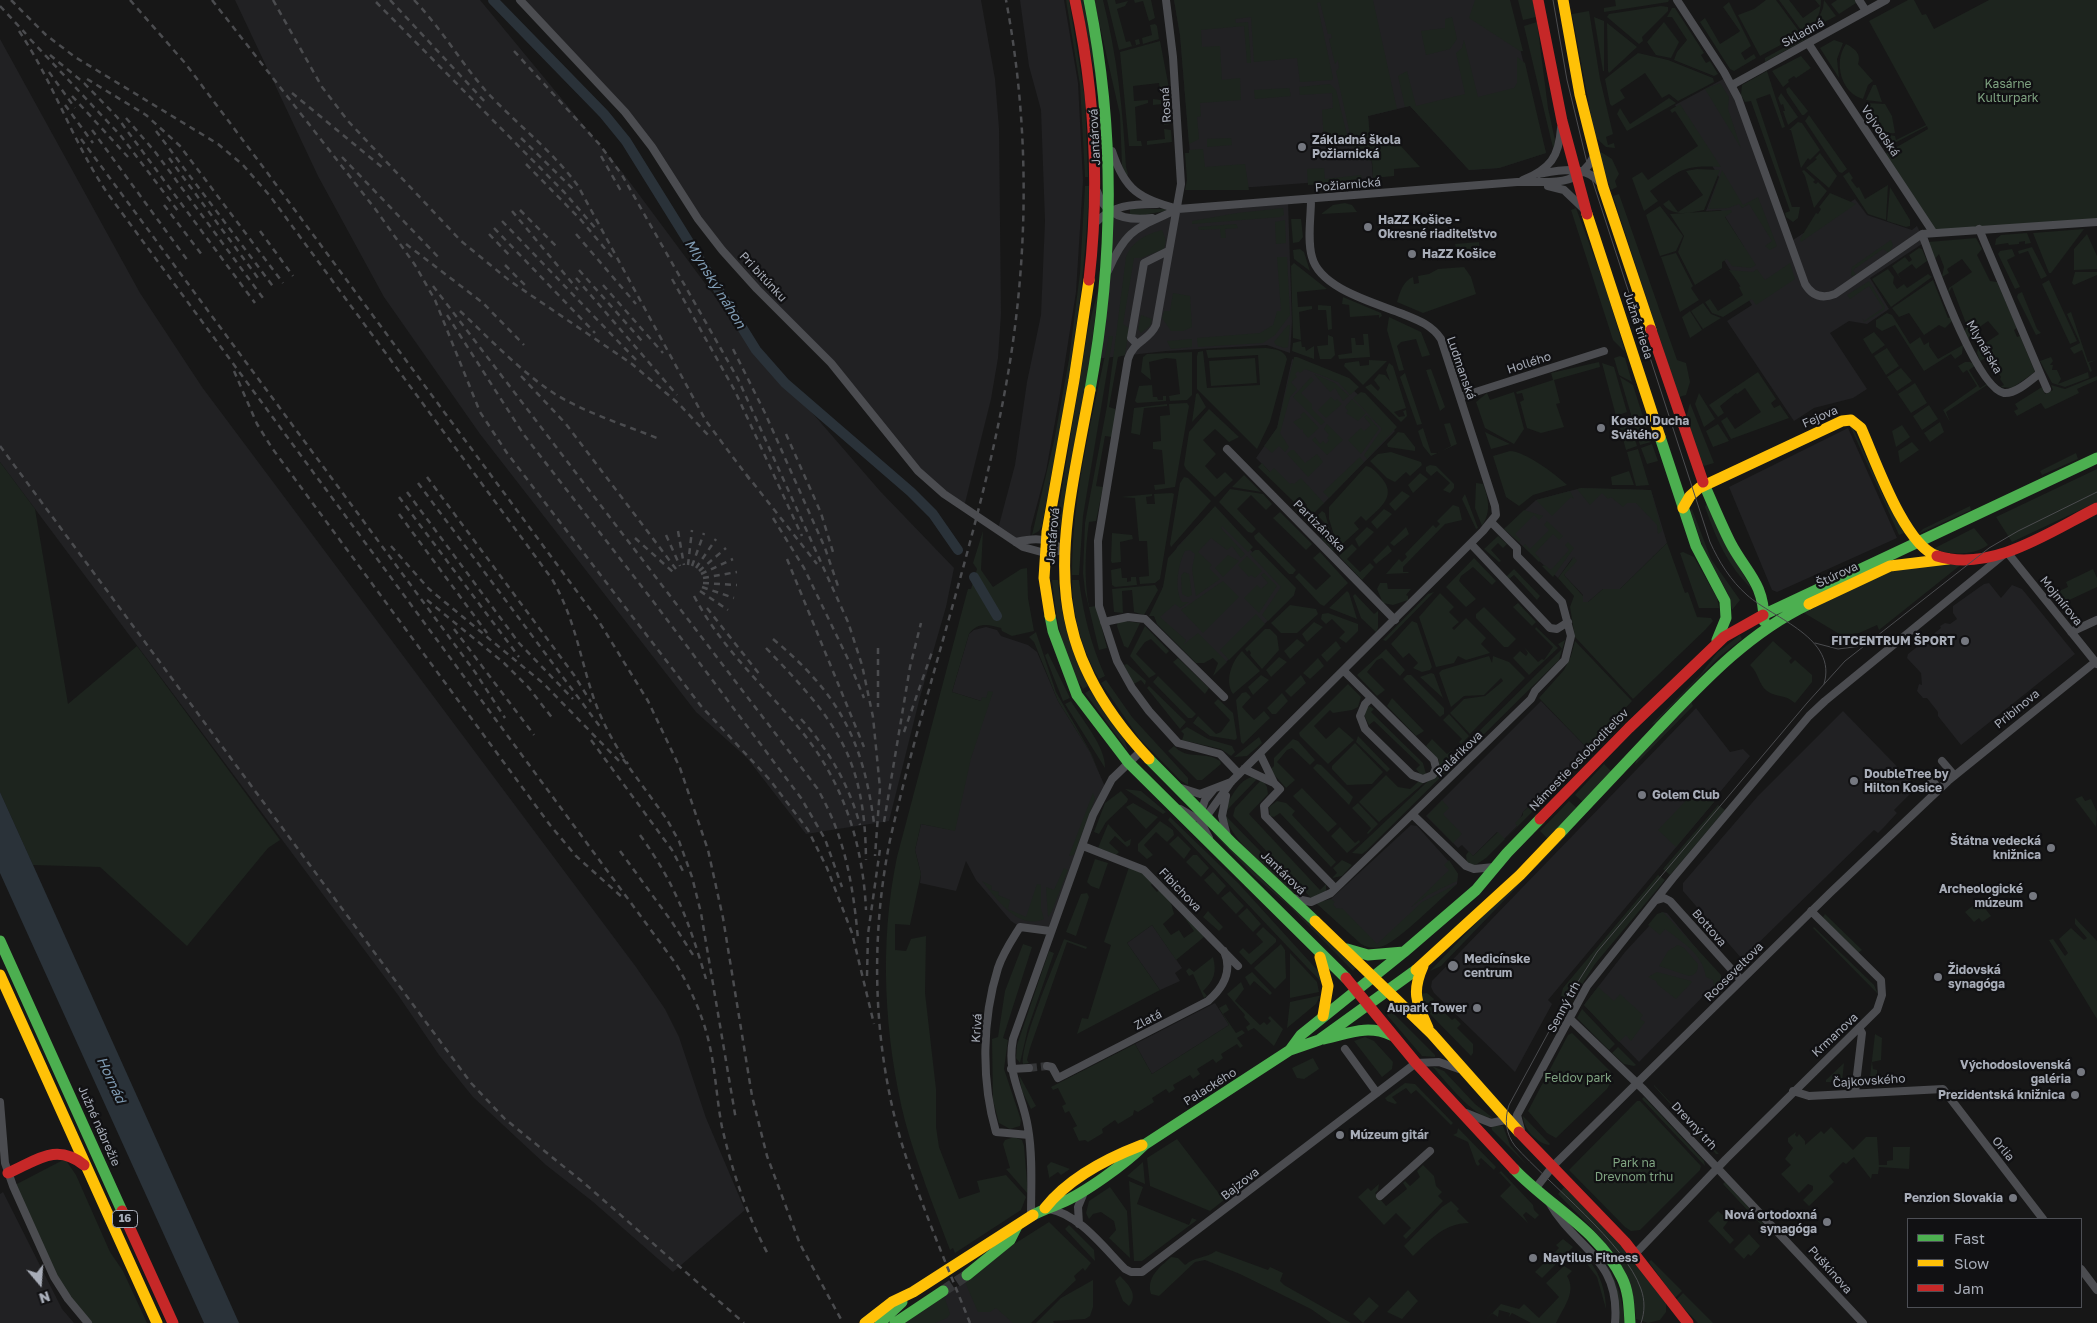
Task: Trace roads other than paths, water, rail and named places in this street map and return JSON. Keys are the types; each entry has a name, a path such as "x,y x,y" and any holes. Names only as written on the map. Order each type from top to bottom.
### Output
{"main road":[{"name":"Jantárová","path":"1075,0 1091,94 1095,181 1094,224 1086,302 1044,553 1044,578 1048,607 1057,644 1077,695 1128,762 1347,980 1371,991"},
{"name":"Jantárová","path":"1089,0 1100,47 1110,147 1110,211 1106,275 1093,374 1068,510 1064,550 1064,578 1073,631 1084,664 1094,685 1109,709 1142,751 1202,815 1363,966 1371,991"},
{"name":"Južná trieda","path":"1538,0 1562,121 1578,173 1586,212 1696,546 1726,605 1726,618 1723,628 1711,648"},
{"name":"Južná trieda","path":"1563,0 1594,156 1702,487 1730,542 1763,597 1764,615 1761,629 1748,642"},
{"name":"Fejova","path":"1684,508 1690,496 1702,487 1842,421 1850,420 1857,422 1861,428 1908,528 1918,542"},
{"name":"Štúrova","path":"1787,604 2097,458"},
{"path":"1672,471 1683,482 1702,487"},
{"name":"Štúrova","path":"1748,642 1789,613 1878,571 1896,565 1948,558 1981,557 2007,552 2097,508"},
{"name":"Štúrova","path":"1918,542 1932,555 1948,558"},
{"path":"1763,597 1771,604 1787,604"},
{"name":"Námestie osloboditeľov","path":"1404,952 1476,890 1629,728 1711,648 1741,626 1787,604"},
{"path":"1430,1032 1414,991 1416,981 1425,962 1520,875 1711,673 1748,642"},
{"name":"Južné nábrežie","path":"0,941 173,1323"},
{"path":"1343,947 1368,955 1404,952"},
{"path":"1316,949 1329,982 1328,1000 1323,1016"},
{"path":"1404,952 1385,967 1371,991 1378,1016 1392,1036 1416,1063 1535,1189 1573,1218 1601,1246 1617,1268 1628,1298 1630,1323"},
{"name":"Palackého","path":"1290,1050 1300,1035 1342,1000 1399,984 1425,962"},
{"name":"16","path":"0,975 157,1323"},
{"path":"1371,991 1397,1001 1430,1032 1508,1120 1635,1254 1688,1323"},
{"name":"Palackého","path":"865,1323 892,1302 913,1292 1006,1231 1045,1208 1062,1203 1086,1189 1129,1160 1144,1145 1290,1050 1319,1040 1355,1014 1371,991"},
{"path":"1319,1040 1344,1036 1361,1028 1379,1030 1392,1036"},
{"path":"50,1156 61,1143 67,1124"},
{"name":"Palackého","path":"1045,1208 1055,1195 1124,1150 1144,1145"},
{"path":"4,1166 50,1156 70,1155 86,1166"},
{"name":"Palackého","path":"967,1275 1010,1240 1017,1226"},
{"path":"895,1323 942,1291"},
{"name":"Palackého","path":"880,1323 913,1292"}],"street":[{"name":"Pri bitúnku","path":"520,0 625,112 652,147 698,219 722,250 757,289 831,363 918,471 944,494 1030,550 1044,553 1064,550"},
{"name":"Rosná","path":"1136,343 1148,336 1156,325 1181,184 1173,57 1166,0"},
{"path":"1677,0 1732,85 1805,284 1814,294 1823,297 1831,295 1922,234 2097,222"},
{"path":"1859,0 1866,11"},
{"name":"Skladná","path":"1732,85 1886,0"},
{"name":"Vojvodská","path":"1808,43 1933,232"},
{"name":"Požiarnická","path":"1519,182 1538,174 1552,162 1556,154 1562,121"},
{"name":"Požiarnická","path":"1110,147 1124,181 1137,193 1161,204 1178,209 1311,200 1519,182 1558,182 1578,173"},
{"path":"1594,156 1578,173 1594,177 1603,187"},
{"name":"Požiarnická","path":"1538,174 1578,173"},
{"path":"1095,181 1100,199 1110,211"},
{"name":"Požiarnická","path":"1519,182 1559,188 1570,195 1586,212"},
{"name":"Ludmanská","path":"1311,200 1311,256 1321,274 1339,287 1421,321 1435,332 1442,343 1495,506 1496,515 1492,523"},
{"path":"1094,224 1110,211 1128,205 1161,204"},
{"name":"Požiarnická","path":"1106,275 1116,252 1129,234 1139,226 1178,209"},
{"name":"Požiarnická","path":"1110,211 1129,220 1162,217"},
{"path":"1979,229 2047,389"},
{"name":"Mlynárska","path":"1922,234 1958,328 1971,353 1996,389 2003,392 2013,391 2040,373"},
{"path":"1168,252 1144,263 1131,338 1136,343 1128,359 1098,541 1097,589 1104,622 1117,661 1132,688 1174,739 1182,745 1220,754 1242,771 1274,783"},
{"name":"Hollého","path":"1460,398 1604,351"},
{"name":"Partizánska","path":"1227,449 1395,620"},
{"path":"1202,815 1231,782 1492,523"},
{"name":"Palárikova","path":"1287,896 1311,902 1326,897 1531,699 1535,691 1565,660 1571,636 1565,608 1558,597 1517,556 1517,548 1492,523"},
{"path":"1016,542 1030,539 1046,539 1064,550"},
{"path":"1471,544 1550,628 1558,629 1568,622"},
{"name":"Mojmírova","path":"2007,552 2096,663"},
{"name":"Štúrova","path":"1657,900 1673,878 1809,716 2007,552"},
{"path":"1104,622 1128,617 1145,619 1224,697"},
{"path":"2071,632 2097,620"},
{"name":"Pribinova","path":"1954,775 2096,663"},
{"name":"Palárikova","path":"1344,670 1434,760 1436,768 1433,775 1423,779 1412,775 1363,727 1360,716 1365,704 1371,698"},
{"path":"1031,1217 1029,1135 1025,1113 1015,1088 1011,1069 1012,1047 1016,1030 1050,931 1101,798 1112,779 1128,762 1142,751"},
{"path":"1260,754 1274,783 1280,789 1264,806 1264,816 1336,888"},
{"path":"1942,761 1954,775"},
{"path":"1928,775 1939,789"},
{"name":"Rooseveltova","path":"1535,1189 1553,1166 1636,1083 1811,911 1954,775"},
{"path":"1174,785 1196,794 1231,782"},
{"path":"1227,838 1222,811 1231,782"},
{"path":"1214,789 1202,815 1215,850"},
{"path":"1164,799 1202,815"},
{"path":"1413,815 1456,858 1471,868 1496,867"},
{"name":"Fibichova","path":"1083,846 1131,864 1146,872 1238,966"},
{"name":"Bottova","path":"1657,900 1664,898 1670,901 1741,980"},
{"name":"Senný trh","path":"1519,1112 1587,986 1657,900"},
{"name":"Krmanova","path":"1718,1168 1878,1007 1882,995 1882,982 1811,911"},
{"name":"Krivá","path":"1029,1135 996,1132 988,1104 986,1084 989,1006 999,966 1020,927 1050,931"},
{"name":"Zlatá","path":"1050,1067 1058,1078 1208,1001 1220,989 1225,979 1227,962 1224,951"},
{"name":"Drevný trh","path":"1569,1018 1636,1083 1718,1168 1660,1225 1635,1254"},
{"path":"1855,1092 1862,1032 1859,1028"},
{"path":"1345,1049 1376,1093"},
{"path":"1416,1063 1439,1062 1463,1071"},
{"name":"Bajzova","path":"1045,1208 1059,1211 1079,1224 1125,1269 1135,1273 1146,1270 1416,1063"},
{"path":"1011,1069 1029,1068"},
{"name":"Čajkovského","path":"1793,1091 1809,1096 1939,1088 1946,1091"},
{"name":"Orlia","path":"1946,1091 2042,1218"},
{"path":"0,1102 4,1166 54,1277 68,1299 88,1323"},
{"path":"1460,1110 1488,1123 1508,1120 1519,1112"},
{"path":"1519,1112 1518,1124 1524,1136"},
{"path":"1380,1196 1430,1151"},
{"name":"Puškinova","path":"1718,1168 1863,1323"},
{"path":"1079,1224 1078,1207 1086,1189"},
{"path":"1548,1200 1562,1221 1592,1250 1606,1274 1614,1298 1615,1323"},
{"path":"2082,1270 2097,1290"}],"water":[{"name":"Hornád","path":"0,792 239,1323 204,1323 0,873"}],"waterway":[{"name":"Mlynský náhon","path":"493,0 604,114 626,141 756,350 785,383 911,492 933,514 958,550"},
{"name":"Mlynský náhon","path":"974,577 997,616"}],"tunnel":[{"path":"1029,1068 1047,1066"},
{"path":"943,1291 967,1275"}],"tram line":[{"path":"1553,0 1567,80 1588,167 1710,542 1726,571 1741,590 1801,631 1813,642 1822,654 1826,668 1824,684"},
{"path":"1641,1323 1644,1302 1641,1289 1632,1271 1585,1214 1515,1146 1508,1132 1507,1116 1509,1105 1565,1002 1597,952 1807,703 1845,661 1989,548 2018,531 2097,492"},
{"path":"1815,643 1838,649 1862,646"}],"railway":[{"path":"11,0 46,35 75,57 218,144 243,165 270,196 552,579 567,609 597,708 609,733 628,764"},
{"path":"130,0 185,63 598,620 648,701 680,768 708,850 723,918 752,1096 767,1156 800,1244 843,1323"},
{"path":"212,0 376,210 415,265 435,300 480,412 507,453 701,706 770,780 808,830 827,868 852,933 874,1024"},
{"path":"273,0 322,87 348,121 461,241 510,281 632,364 679,404 708,435"},
{"path":"390,0 487,104"},
{"path":"414,0 485,90 557,160 578,186 706,421 750,480"},
{"path":"970,1323 916,1187 901,1141 885,1067 880,1029 877,953 879,915 890,840 904,781 984,487 998,428 1016,322 1023,230 1024,184 1019,92 1006,0"},
{"path":"376,2 564,192 597,230"},
{"path":"0,6 26,34"},
{"path":"19,31 43,71 84,154 108,194 676,964 693,995 702,1017 713,1061 722,1127 730,1160 747,1209 769,1256"},
{"path":"30,39 121,136 178,211"},
{"path":"514,51 600,145 622,175 738,379 848,622 862,665 873,717 880,788 875,856"},
{"path":"50,55 84,83 117,117 255,303"},
{"path":"49,72 75,108"},
{"path":"87,79 146,115 180,146 283,283"},
{"path":"292,93 383,168"},
{"path":"72,96 128,157"},
{"path":"65,105 93,143"},
{"path":"126,118 156,153 263,298"},
{"path":"92,130 188,261"},
{"path":"156,131 275,289"},
{"path":"521,138 574,190"},
{"path":"81,139 475,672 505,718"},
{"path":"601,156 621,191"},
{"path":"342,157 441,260"},
{"path":"169,158 258,278"},
{"path":"526,164 581,220 612,257"},
{"path":"164,205 202,255"},
{"path":"520,210 557,247"},
{"path":"512,211 578,290"},
{"path":"502,221 639,363"},
{"path":"494,228 595,333"},
{"path":"260,231 293,276"},
{"path":"489,234 511,257"},
{"path":"576,234 636,304"},
{"path":"406,244 483,303 524,345"},
{"path":"505,265 526,286"},
{"path":"579,270 642,341"},
{"path":"576,278 677,395"},
{"path":"672,279 735,391 802,536"},
{"path":"603,285 663,353"},
{"path":"433,286 817,788 827,806 841,842 850,880 858,939"},
{"path":"460,311 517,365 555,394 592,413 657,438"},
{"path":"447,315 524,435 653,601 801,798 825,839 842,887"},
{"path":"733,349 765,413 825,548 838,586"},
{"path":"234,371 257,424 272,448 550,825 576,856 623,898"},
{"path":"521,376 566,424 676,569"},
{"path":"786,434 821,513 833,552"},
{"path":"0,446 471,1083 505,1119 584,1183 744,1323"},
{"path":"746,474 817,564"},
{"path":"427,477 574,675 591,702"},
{"path":"418,483 601,728"},
{"path":"407,492 519,643 573,699"},
{"path":"399,497 519,657"},
{"path":"399,514 487,633"},
{"path":"773,518 804,568 847,657 864,698"},
{"path":"688,565 692,530"},
{"path":"678,531 684,565"},
{"path":"692,566 704,533"},
{"path":"666,535 680,566"},
{"path":"635,538 673,572"},
{"path":"696,568 716,539"},
{"path":"391,546 429,589 544,684 619,761"},
{"path":"699,571 726,548"},
{"path":"701,574 733,559"},
{"path":"787,559 864,747"},
{"path":"703,578 737,572"},
{"path":"703,583 737,585"},
{"path":"702,587 734,598"},
{"path":"700,591 728,610"},
{"path":"694,596 705,616 731,651 803,733 830,773 849,816 856,839 861,862 866,910"},
{"path":"427,600 504,663 529,688 553,719"},
{"path":"707,608 760,675"},
{"path":"884,822 910,667 921,623"},
{"path":"454,629 534,735"},
{"path":"773,639 815,679 831,699 844,720 863,766 874,823"},
{"path":"766,648 811,697 842,742 860,793 866,860"},
{"path":"878,648 878,707"},
{"path":"904,732 932,652"},
{"path":"801,719 837,769 850,796 860,825"},
{"path":"591,740 672,850 685,875"},
{"path":"623,759 666,818 679,841 692,877 701,913 736,1120"},
{"path":"640,835 663,871 680,904 694,939 706,979"},
{"path":"867,976 868,934 880,849"},
{"path":"620,851 672,922 695,958"}],"place":[{"name":"Základná škola Požiarnická","path":"1302,147"},
{"name":"HaZZ Košice - Okresné riaditeľstvo","path":"1368,227"},
{"name":"HaZZ Košice","path":"1412,254"},
{"name":"Kostol Ducha Svätého","path":"1601,428"},
{"name":"FITCENTRUM ŠPORT","path":"1965,641"},
{"name":"DoubleTree by Hilton Kosice","path":"1854,781"},
{"name":"Golem Club","path":"1642,795"},
{"name":"Štátna vedecká knižnica","path":"2051,848"},
{"name":"Archeologické múzeum","path":"2033,896"},
{"name":"Medicínske centrum","path":"1453,966"},
{"name":"Židovská synagóga","path":"1938,977"},
{"name":"Aupark Tower","path":"1477,1008"},
{"name":"Východoslovenská galéria","path":"2081,1072"},
{"name":"Prezidentská knižnica","path":"2075,1095"},
{"name":"Múzeum gitár","path":"1340,1135"},
{"name":"Penzion Slovakia","path":"2013,1198"},
{"name":"Nová ortodoxná synagóga","path":"1827,1222"},
{"name":"Naytilus Fitness","path":"1533,1258"}],"park label":[{"name":"Kasárne Kulturpark","path":"2008,91"},
{"name":"Feldov park","path":"1578,1078"},
{"name":"Park na Drevnom trhu","path":"1634,1170"}]}
